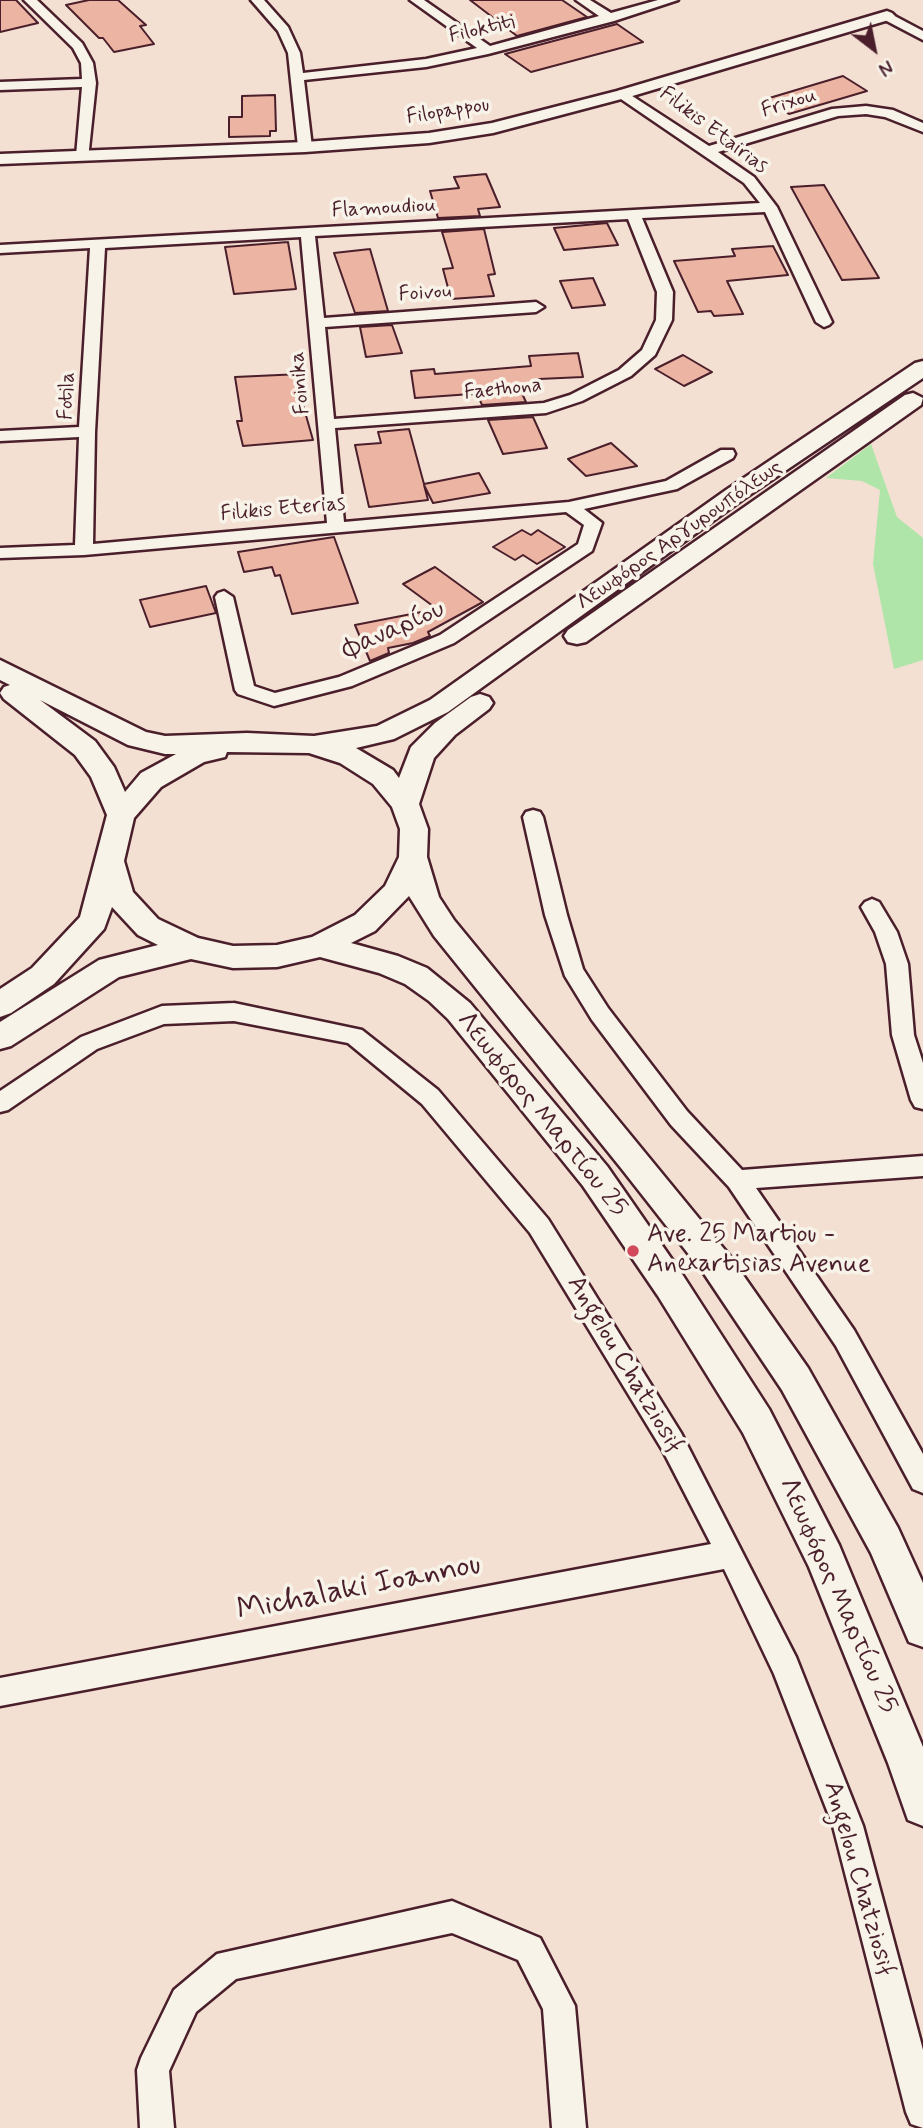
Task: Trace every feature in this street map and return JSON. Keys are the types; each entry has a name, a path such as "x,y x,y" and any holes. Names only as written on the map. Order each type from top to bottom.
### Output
{"main road":[{"name":"Λεωφόρος Αργυρουπόλεως","path":"449,712 734,495 923,368"},
{"name":"Λεωφόρος Αργυρουπόλεως","path":"449,712 923,394"},
{"path":"0,669 138,739 165,745 247,742 310,744 348,741 384,733 449,712"},
{"path":"0,684 85,748 104,774 121,815"},
{"path":"405,804 421,754 449,712"},
{"path":"0,1005 43,976 94,921 121,815 151,780 195,755 247,742"},
{"path":"109,860 120,896 148,927 191,948 233,957 277,956 320,946 365,923 397,892 413,856 414,830 405,804 383,777 350,756 310,744"},
{"name":"Λεωφόρος Μαρτίου 25","path":"413,856 425,899 444,928 634,1158 717,1265 795,1379 885,1541 923,1628"},
{"name":"Λεωφόρος Μαρτίου 25","path":"320,946 387,964 416,976 440,993 459,1010 595,1176 670,1285 756,1421 825,1558 909,1763 923,1805"},
{"path":"0,1037 110,968 191,948"}],"street":[{"path":"30,0 78,46 87,63 89,83 83,156"},
{"path":"257,0 284,30 294,53 305,147"},
{"path":"416,0 488,50"},
{"path":"582,0 610,18"},
{"name":"Filoktiti","path":"298,77 426,62 488,50 671,0"},
{"path":"869,5 923,36"},
{"name":"Filopappou","path":"0,159 305,147 429,138 493,128 624,94 887,16"},
{"path":"0,86 89,83"},
{"name":"Filikis Etairias","path":"624,94 748,180 770,206 824,323"},
{"name":"Frixou","path":"708,150 837,112 866,110 888,113 923,128"},
{"name":"Flamoudiou","path":"0,249 634,216 770,206"},
{"name":"Faethona","path":"326,424 546,408 576,398 625,373 649,352 664,320 665,292 634,216"},
{"name":"Foinika","path":"308,234 336,528"},
{"name":"Fotila","path":"84,550 87,432 98,244"},
{"name":"Foivou","path":"317,323 536,307"},
{"path":"0,436 87,432"},
{"path":"569,507 671,485 727,454"},
{"name":"Filikis Eterias","path":"0,554 84,550 569,507"},
{"name":"Φαναρίου","path":"224,597 245,690 274,700 345,682 447,639 586,547 593,523 569,507"},
{"path":"533,817 556,915 573,970 600,1014 679,1118 737,1180 845,1338 923,1480"},
{"path":"872,907 886,932 897,964 903,1035 923,1100"},
{"name":"Angelou Chatziosif","path":"0,1103 89,1043 162,1015 234,1012 354,1036 430,1097 539,1226 672,1442 786,1667 848,1826 923,2112"},
{"path":"737,1180 923,1166"},
{"name":"Michalaki Ioannou","path":"0,1692 731,1554"},
{"path":"157,2128 153,2070 185,2001 228,1965 452,1917 529,1949 559,2006 569,2128"}],"green space":[{"path":"871,444 897,517 923,538 923,660 894,669 873,564 880,490 862,481 826,478"}],"building":[{"path":"0,0 16,0 38,23 0,32"},
{"path":"89,0 118,0 146,25 140,26 154,44 114,52 103,38 99,38 66,5"},
{"path":"470,0 562,0 587,17 517,36"},
{"path":"617,24 643,42 531,72 505,54"},
{"path":"843,76 867,91 789,114 766,99"},
{"path":"275,95 276,131 270,131 270,136 229,137 229,117 242,117 242,96"},
{"path":"486,174 500,207 478,209 480,216 438,218 430,191 459,188 454,177"},
{"path":"824,185 879,278 842,280 791,187"},
{"path":"607,223 618,245 564,250 554,228"},
{"path":"484,229 495,274 488,275 494,296 451,299 443,269 453,268 442,232"},
{"path":"288,242 296,289 234,294 225,247"},
{"path":"773,246 788,275 727,281 743,314 714,316 711,311 698,312 674,261 735,256 732,249"},
{"path":"370,249 388,311 355,313 334,253"},
{"path":"593,278 605,305 572,308 560,281"},
{"path":"392,325 402,353 366,357 360,327"},
{"path":"578,353 583,377 539,379 540,386 519,387 526,402 482,405 478,396 471,394 415,398 411,371 434,369 435,374 531,366 529,356"},
{"path":"683,355 712,372 684,386 655,369"},
{"path":"301,374 306,397 301,398 313,440 243,446 237,421 242,421 235,377"},
{"path":"533,417 547,448 503,454 488,420"},
{"path":"409,429 424,484 479,473 490,493 433,503 424,485 428,500 369,507 355,445 381,443 378,432"},
{"path":"611,443 637,466 586,476 568,459"},
{"path":"522,530 531,535 538,530 565,547 537,564 523,555 515,560 493,547"},
{"path":"334,537 358,603 292,614 280,575 275,576 272,567 244,572 238,552"},
{"path":"435,567 483,602 428,632 430,636 388,648 389,653 370,661 355,625 437,609 403,584"},
{"path":"206,586 216,613 150,627 140,600"}],"place":[{"name":"Ave. 25 Martiou - Anexartisias Avenue","path":"633,1251"}]}
